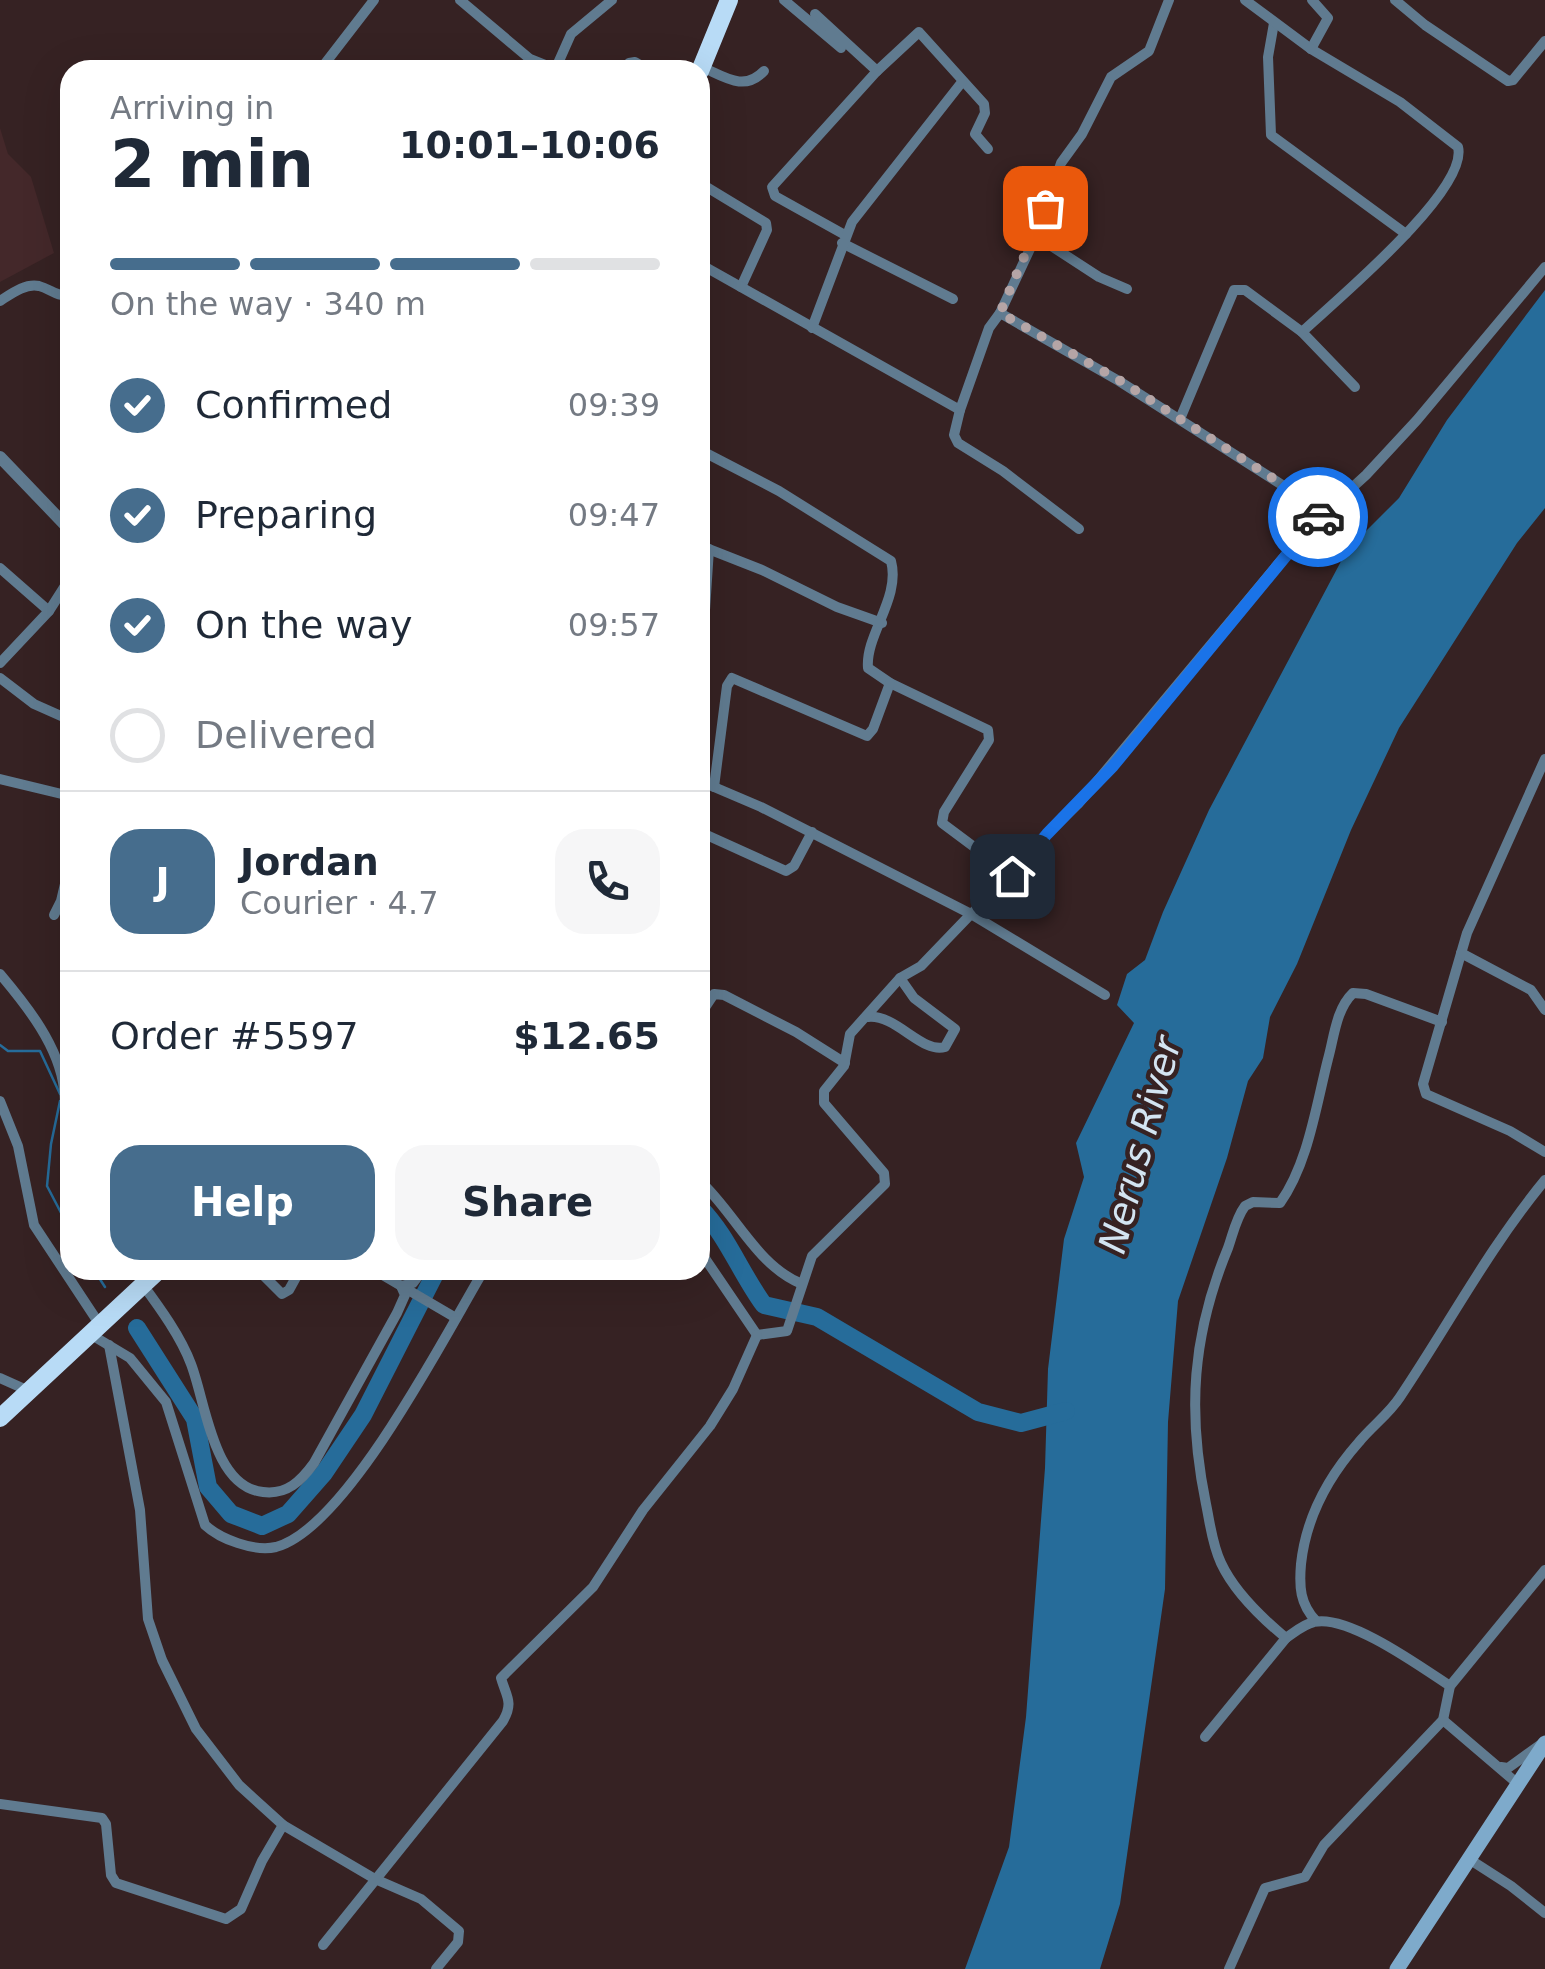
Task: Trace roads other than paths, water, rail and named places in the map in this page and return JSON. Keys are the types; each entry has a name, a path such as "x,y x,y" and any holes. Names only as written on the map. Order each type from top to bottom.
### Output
{"highway":[{"path":"705,60 729,0"},
{"path":"0,1418 144,1280"}],"main road":[{"path":"1398,1969 1545,1742"}],"street":[{"path":"324,60 374,0"},
{"path":"460,0 534,60"},
{"path":"559,60 571,34 612,0"},
{"path":"784,0 841,48"},
{"path":"1078,529 1003,472 958,444 954,435 989,328 1036,236 1061,163 1082,134 1111,77 1150,51 1169,0"},
{"path":"1245,0 1311,48 1400,102 1458,147 1460,159 1456,169 1406,234 1302,332"},
{"path":"1311,48 1328,18 1312,0"},
{"path":"1395,0 1508,81 1545,42"},
{"path":"815,14 877,71"},
{"path":"1274,23 1268,57 1272,136 1406,234"},
{"path":"952,299 774,196 772,187 877,71 919,32 985,108 975,134 988,148"},
{"path":"710,72 740,83 757,79 764,71"},
{"path":"812,328 844,239 862,205 962,82"},
{"path":"710,189 767,226 741,287"},
{"path":"1036,236 1098,277 1128,289"},
{"path":"756,1335 787,1332 812,1256 885,1184 884,1173 824,1102 824,1091 845,1063 847,1041 900,978 921,966 1012,876 1113,766 1224,627 1324,511 1366,475 1417,420 1545,267"},
{"path":"710,270 960,410"},
{"path":"0,301 20,289 38,285 60,295"},
{"path":"1180,420 1229,294 1234,290 1246,290 1302,332 1355,386"},
{"path":"1000,313 1324,511"},
{"path":"710,455 790,497 839,531 887,557 894,570 882,623 867,663 873,674 990,734 944,812 942,823 1012,876"},
{"path":"0,457 60,520"},
{"path":"710,545 836,608 882,623"},
{"path":"0,568 49,611"},
{"path":"0,663 5,650 49,611 60,594"},
{"path":"0,678 34,704 60,716"},
{"path":"714,786 727,686 732,678 867,736 873,730 890,683"},
{"path":"1544,763 1519,812 1460,954 1423,1084 1426,1094 1510,1131 1545,1152"},
{"path":"0,779 60,794"},
{"path":"710,785 812,832 970,914 1105,995"},
{"path":"710,837 786,872 794,866 812,832"},
{"path":"54,915 60,903"},
{"path":"1460,954 1531,990 1545,1010"},
{"path":"0,974 18,995 56,1058 60,1073"},
{"path":"867,1017 882,1017 934,1048 945,1047 955,1029 914,998 900,978"},
{"path":"1286,1638 1231,1579 1214,1543 1194,1431 1200,1331 1206,1303 1241,1212 1253,1202 1280,1204 1292,1180 1338,1020 1349,996 1366,994 1442,1022"},
{"path":"710,997 724,995 796,1032 845,1063"},
{"path":"0,1101 18,1146 34,1225 60,1266"},
{"path":"1316,1621 1302,1602 1300,1580 1305,1536 1314,1510 1349,1454 1401,1396 1504,1230 1545,1180"},
{"path":"710,1190 766,1260 802,1289"},
{"path":"710,1265 756,1335"},
{"path":"69,1280 109,1345 140,1510 148,1619 206,1746 239,1785 284,1825 375,1880 421,1900 458,1931 458,1942 436,1969"},
{"path":"147,1280 190,1362 224,1464 238,1482 267,1492 296,1485 314,1463 397,1313 405,1296 404,1288"},
{"path":"268,1280 282,1294 294,1280"},
{"path":"391,1280 456,1318"},
{"path":"404,1288 415,1280"},
{"path":"109,1345 143,1371 166,1402 205,1525 242,1544 271,1548 312,1526 342,1497 385,1435 478,1280"},
{"path":"323,1945 503,1720 510,1696 501,1678 593,1587 643,1510 698,1444 733,1388 756,1335"},
{"path":"0,1378 30,1391"},
{"path":"1230,1969 1265,1888 1305,1876 1324,1844 1443,1720 1450,1686 1545,1570"},
{"path":"1206,1738 1286,1638 1316,1621 1345,1626 1450,1686"},
{"path":"1443,1720 1518,1784"},
{"path":"1501,1767 1508,1768 1545,1742"},
{"path":"0,1804 102,1818 106,1824 111,1875 116,1882 226,1918 241,1909 262,1861 284,1825"},
{"path":"1469,1860 1512,1886 1545,1913"}],"water":[{"name":"Nerus River","path":"1545,290 1545,508 1517,543 1399,728 1351,830 1297,964 1270,1017 1263,1058 1248,1081 1227,1158 1178,1301 1168,1422 1165,1589 1120,1904 1100,1969 965,1969 1009,1847 1026,1717 1045,1468 1048,1369 1064,1239 1084,1177 1076,1143 1134,1023 1117,1005 1127,974 1145,960 1209,810 1347,550 1399,498 1447,420"}],"waterway":[{"path":"0,1045 8,1051 40,1051 60,1094"},
{"path":"60,1101 47,1186 60,1211"},
{"path":"710,1220 764,1305 817,1317 978,1412 1021,1423 1066,1411"},
{"path":"100,1280 105,1287"},
{"path":"137,1328 195,1419 208,1487 231,1514 262,1526 288,1514 324,1473 363,1415 432,1280"}]}
